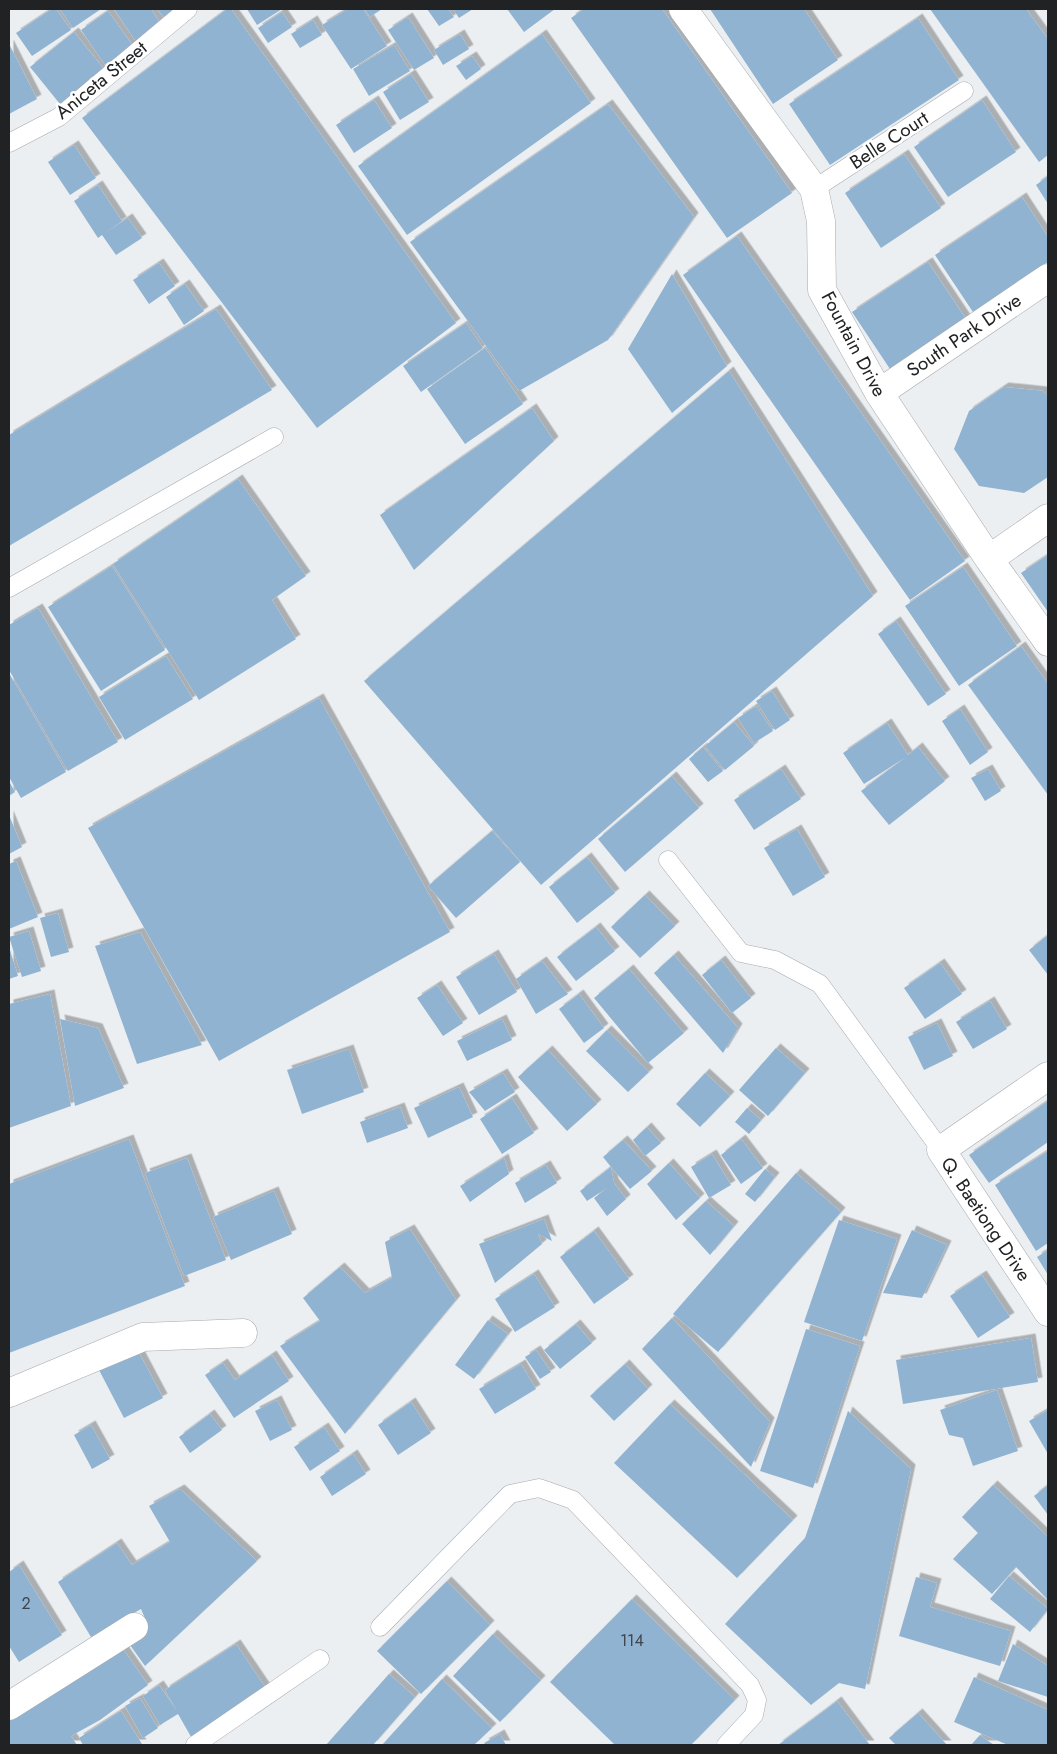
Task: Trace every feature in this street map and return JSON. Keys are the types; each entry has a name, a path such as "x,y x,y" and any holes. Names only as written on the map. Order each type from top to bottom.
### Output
{"street":[{"name":"Fountain Drive","path":"683,9 814,188 820,221 822,290 879,393 989,559 1048,642"},
{"name":"South Park Drive","path":"879,393 1048,278"},
{"path":"989,559 1048,518"},
{"path":"941,1150 1048,1076"},
{"name":"Q. Baetiong Drive","path":"941,1150 1048,1312"},
{"path":"9,1393 143,1336 243,1333"},
{"path":"9,1706 134,1627"}],"lane":[{"name":"Aniceta Street","path":"9,143 59,117 188,9"},
{"name":"Belle Court","path":"814,188 964,90"},
{"path":"9,588 274,436"},
{"path":"668,860 741,953 775,960 820,984 941,1150"},
{"path":"380,1627 510,1494 539,1488 573,1500 750,1685 757,1700 754,1715 726,1745"},
{"path":"194,1745 320,1660"}],"building":[{"path":"52,9 56,9 71,30 32,56 16,33"},
{"path":"60,9 101,9 73,28"},
{"path":"114,9 151,9 162,26 137,43"},
{"path":"157,9 180,9 166,20"},
{"path":"227,9 231,9 456,323 317,428 82,118"},
{"path":"247,9 282,9 257,25"},
{"path":"348,9 363,9 387,46 351,69 322,25"},
{"path":"365,9 382,9 370,17"},
{"path":"427,9 448,9 454,17 439,26"},
{"path":"453,9 473,9 459,18"},
{"path":"507,9 555,9 524,32"},
{"path":"584,9 662,9 792,193 727,238 571,18"},
{"path":"710,9 804,9 838,60 773,104"},
{"path":"930,9 1026,9 1048,39 1048,155 1039,162"},
{"path":"108,11 136,50 108,69 81,30"},
{"path":"282,12 292,27 268,43 258,28"},
{"path":"408,17 434,58 414,70 388,30"},
{"path":"918,18 959,80 830,165 789,104"},
{"path":"313,20 322,35 300,48 291,34"},
{"path":"74,32 108,74 64,109 30,67"},
{"path":"460,34 469,49 443,65 434,50"},
{"path":"542,34 591,103 407,235 358,166"},
{"path":"9,44 37,99 9,114"},
{"path":"394,45 410,71 369,96 353,69"},
{"path":"472,56 481,69 466,80 456,66"},
{"path":"411,74 429,102 400,120 383,92"},
{"path":"374,100 392,128 354,153 336,125"},
{"path":"982,100 1016,152 948,197 914,147"},
{"path":"608,104 694,217 608,340 519,391 410,242"},
{"path":"74,145 96,178 70,195 48,162"},
{"path":"904,154 941,208 881,248 845,193"},
{"path":"1048,176 1048,204 1036,185"},
{"path":"98,185 122,221 105,233 128,218 142,238 116,255 102,235 98,238 74,201"},
{"path":"1022,197 1048,237 1048,262 973,312 935,255"},
{"path":"737,236 965,561 910,600 683,275"},
{"path":"928,262 968,322 892,372 852,312"},
{"path":"159,263 175,286 149,304 133,280"},
{"path":"672,274 727,366 672,413 628,349"},
{"path":"185,284 204,311 184,325 166,297"},
{"path":"216,309 272,390 9,546 9,435"},
{"path":"466,323 483,348 421,392 403,366"},
{"path":"485,348 523,404 465,444 427,389"},
{"path":"729,371 873,596 541,885 364,681"},
{"path":"1004,387 1043,391 1048,396 1048,477 1024,493 979,486 954,449 969,411"},
{"path":"532,408 554,441 414,570 380,515"},
{"path":"238,479 306,576 272,600 296,639 199,700 113,564"},
{"path":"1048,555 1048,612 1021,573"},
{"path":"112,566 165,650 101,691 48,607"},
{"path":"963,567 1017,646 959,686 905,606"},
{"path":"38,608 118,742 68,771 9,670 9,625"},
{"path":"896,621 946,694 928,706 878,634"},
{"path":"1021,646 1048,684 1048,795 968,685"},
{"path":"166,656 193,699 125,740 99,697"},
{"path":"9,673 66,772 21,798 9,777"},
{"path":"772,691 790,720 775,730 756,701"},
{"path":"319,698 450,932 219,1061 88,828"},
{"path":"756,706 773,731 754,743 738,718"},
{"path":"960,709 988,752 970,765 942,721"},
{"path":"734,722 754,746 725,770 705,746"},
{"path":"887,723 908,755 918,747 945,781 889,825 861,791 906,757 864,784 843,753"},
{"path":"703,747 723,771 708,782 689,759"},
{"path":"781,769 801,799 754,830 734,800"},
{"path":"988,769 1001,791 985,801 971,778"},
{"path":"672,776 699,808 625,872 598,839"},
{"path":"9,781 15,792 9,796"},
{"path":"9,815 22,847 9,854"},
{"path":"797,829 825,877 793,896 764,848"},
{"path":"492,831 520,862 456,918 428,886"},
{"path":"587,857 615,893 577,923 549,887"},
{"path":"16,861 38,917 9,929 9,864"},
{"path":"645,895 675,926 640,958 611,927"},
{"path":"58,913 69,952 51,957 40,918"},
{"path":"596,927 615,951 576,981 557,957"},
{"path":"29,931 41,971 22,977 9,937"},
{"path":"140,932 202,1045 137,1064 95,946"},
{"path":"1048,935 1048,975 1029,950"},
{"path":"9,947 18,976 9,979"},
{"path":"494,954 517,992 479,1015 456,977"},
{"path":"674,955 738,1028 723,1053 654,973"},
{"path":"721,960 751,998 732,1013 702,975"},
{"path":"542,961 568,994 536,1014 516,979"},
{"path":"940,963 962,994 925,1019 904,988"},
{"path":"629,969 684,1033 648,1063 594,998"},
{"path":"437,985 463,1023 443,1036 417,998"},
{"path":"50,994 71,1106 9,1128 9,1004"},
{"path":"579,994 604,1028 584,1043 559,1009"},
{"path":"990,1001 1007,1029 973,1049 956,1022"},
{"path":"60,1019 98,1028 124,1088 75,1106"},
{"path":"502,1019 512,1040 467,1061 457,1041"},
{"path":"937,1023 953,1056 924,1070 908,1037"},
{"path":"607,1030 649,1072 628,1092 586,1051"},
{"path":"776,1048 805,1073 768,1116 739,1090"},
{"path":"349,1049 364,1092 302,1114 287,1070"},
{"path":"548,1050 597,1104 567,1131 518,1077"},
{"path":"503,1073 515,1092 485,1111 469,1092"},
{"path":"705,1073 730,1096 700,1127 676,1104"},
{"path":"459,1087 473,1117 428,1138 414,1108"},
{"path":"512,1098 534,1133 502,1154 480,1119"},
{"path":"1048,1101 1048,1142 989,1183 969,1155"},
{"path":"400,1107 408,1128 367,1143 360,1122"},
{"path":"747,1108 761,1120 749,1134 735,1122"},
{"path":"647,1127 661,1143 645,1156 633,1140"},
{"path":"129,1139 185,1286 9,1353 9,1184"},
{"path":"741,1139 763,1168 741,1184 721,1155"},
{"path":"623,1140 652,1171 630,1189 603,1157"},
{"path":"1048,1151 1048,1243 1036,1251 995,1185"},
{"path":"712,1154 731,1185 709,1198 691,1167"},
{"path":"187,1158 226,1260 184,1276 145,1173"},
{"path":"504,1158 509,1174 470,1202 460,1186"},
{"path":"669,1163 700,1198 676,1220 647,1184"},
{"path":"546,1165 557,1183 525,1203 515,1183"},
{"path":"611,1167 614,1183 626,1199 607,1216 594,1198 607,1188 587,1201 580,1191"},
{"path":"765,1169 775,1177 755,1202 745,1194"},
{"path":"796,1173 841,1212 718,1352 673,1314"},
{"path":"274,1191 292,1234 231,1260 213,1217"},
{"path":"706,1201 734,1226 710,1255 682,1224"},
{"path":"544,1219 552,1241 538,1234 542,1244 495,1283 479,1244"},
{"path":"839,1220 897,1239 862,1341 804,1322"},
{"path":"410,1229 456,1300 345,1434 280,1346 320,1321 303,1298 340,1267 365,1293 392,1278 385,1242"},
{"path":"912,1230 947,1245 922,1298 883,1293"},
{"path":"594,1231 629,1279 594,1304 560,1257"},
{"path":"1048,1250 1048,1275 1037,1257"},
{"path":"534,1274 555,1307 515,1332 495,1299"},
{"path":"982,1275 1010,1317 978,1338 950,1296"},
{"path":"672,1318 770,1422 751,1467 642,1349"},
{"path":"488,1320 508,1334 474,1379 455,1365"},
{"path":"576,1324 592,1343 560,1369 544,1350"},
{"path":"806,1329 860,1346 813,1488 760,1471"},
{"path":"1031,1338 1038,1382 903,1404 896,1360"},
{"path":"137,1349 163,1398 124,1418 99,1370"},
{"path":"536,1350 551,1372 540,1379 525,1357"},
{"path":"272,1355 289,1381 234,1418 205,1375 223,1363 235,1380"},
{"path":"521,1364 536,1389 495,1414 479,1389"},
{"path":"625,1364 648,1389 614,1421 590,1396"},
{"path":"997,1390 1018,1451 973,1466 963,1438 949,1435 940,1410"},
{"path":"277,1400 292,1430 270,1441 255,1411"},
{"path":"411,1402 431,1433 398,1455 378,1425"},
{"path":"670,1404 793,1520 737,1578 614,1463"},
{"path":"1048,1410 1048,1454 1029,1421"},
{"path":"848,1411 911,1469 865,1689 839,1683 811,1705 725,1624 805,1538"},
{"path":"210,1414 222,1430 190,1453 179,1437"},
{"path":"91,1425 110,1459 92,1469 74,1435"},
{"path":"324,1427 340,1451 310,1471 294,1447"},
{"path":"353,1454 366,1474 332,1496 320,1477"},
{"path":"993,1485 1048,1537 1048,1600 1016,1567 992,1594 953,1559 978,1533 962,1517"},
{"path":"1048,1485 1048,1515 1034,1496"},
{"path":"180,1489 257,1561 145,1666 125,1638 147,1623 141,1609 91,1637 58,1582 117,1543 132,1565 170,1542 149,1506"},
{"path":"19,1565 62,1635 19,1662 9,1646 9,1572"},
{"path":"1009,1576 1048,1609 1030,1632 990,1599"},
{"path":"916,1577 937,1583 930,1607 1011,1631 1000,1666 899,1636"},
{"path":"447,1581 490,1625 421,1694 377,1651"},
{"path":"632,1599 735,1700 691,1745 615,1745 550,1682"},
{"path":"493,1634 541,1680 500,1722 453,1676"},
{"path":"236,1644 267,1690 194,1742 178,1714 160,1725 143,1696 159,1685 177,1711 165,1690"},
{"path":"1013,1644 1048,1666 1048,1697 998,1681"},
{"path":"123,1649 148,1685 100,1720 71,1736 77,1745 9,1745 9,1720"},
{"path":"389,1674 415,1697 373,1745 326,1745"},
{"path":"974,1677 1048,1710 1048,1745 1008,1745 954,1722"},
{"path":"442,1679 492,1728 474,1745 382,1745"},
{"path":"140,1698 158,1728 143,1738 125,1706"},
{"path":"837,1701 870,1745 778,1745 820,1714"},
{"path":"121,1711 142,1744 83,1745 79,1738"},
{"path":"918,1713 947,1745 896,1745 889,1738"},
{"path":"500,1734 506,1745 486,1745 484,1743"},
{"path":"980,1735 994,1745 971,1745"}]}
